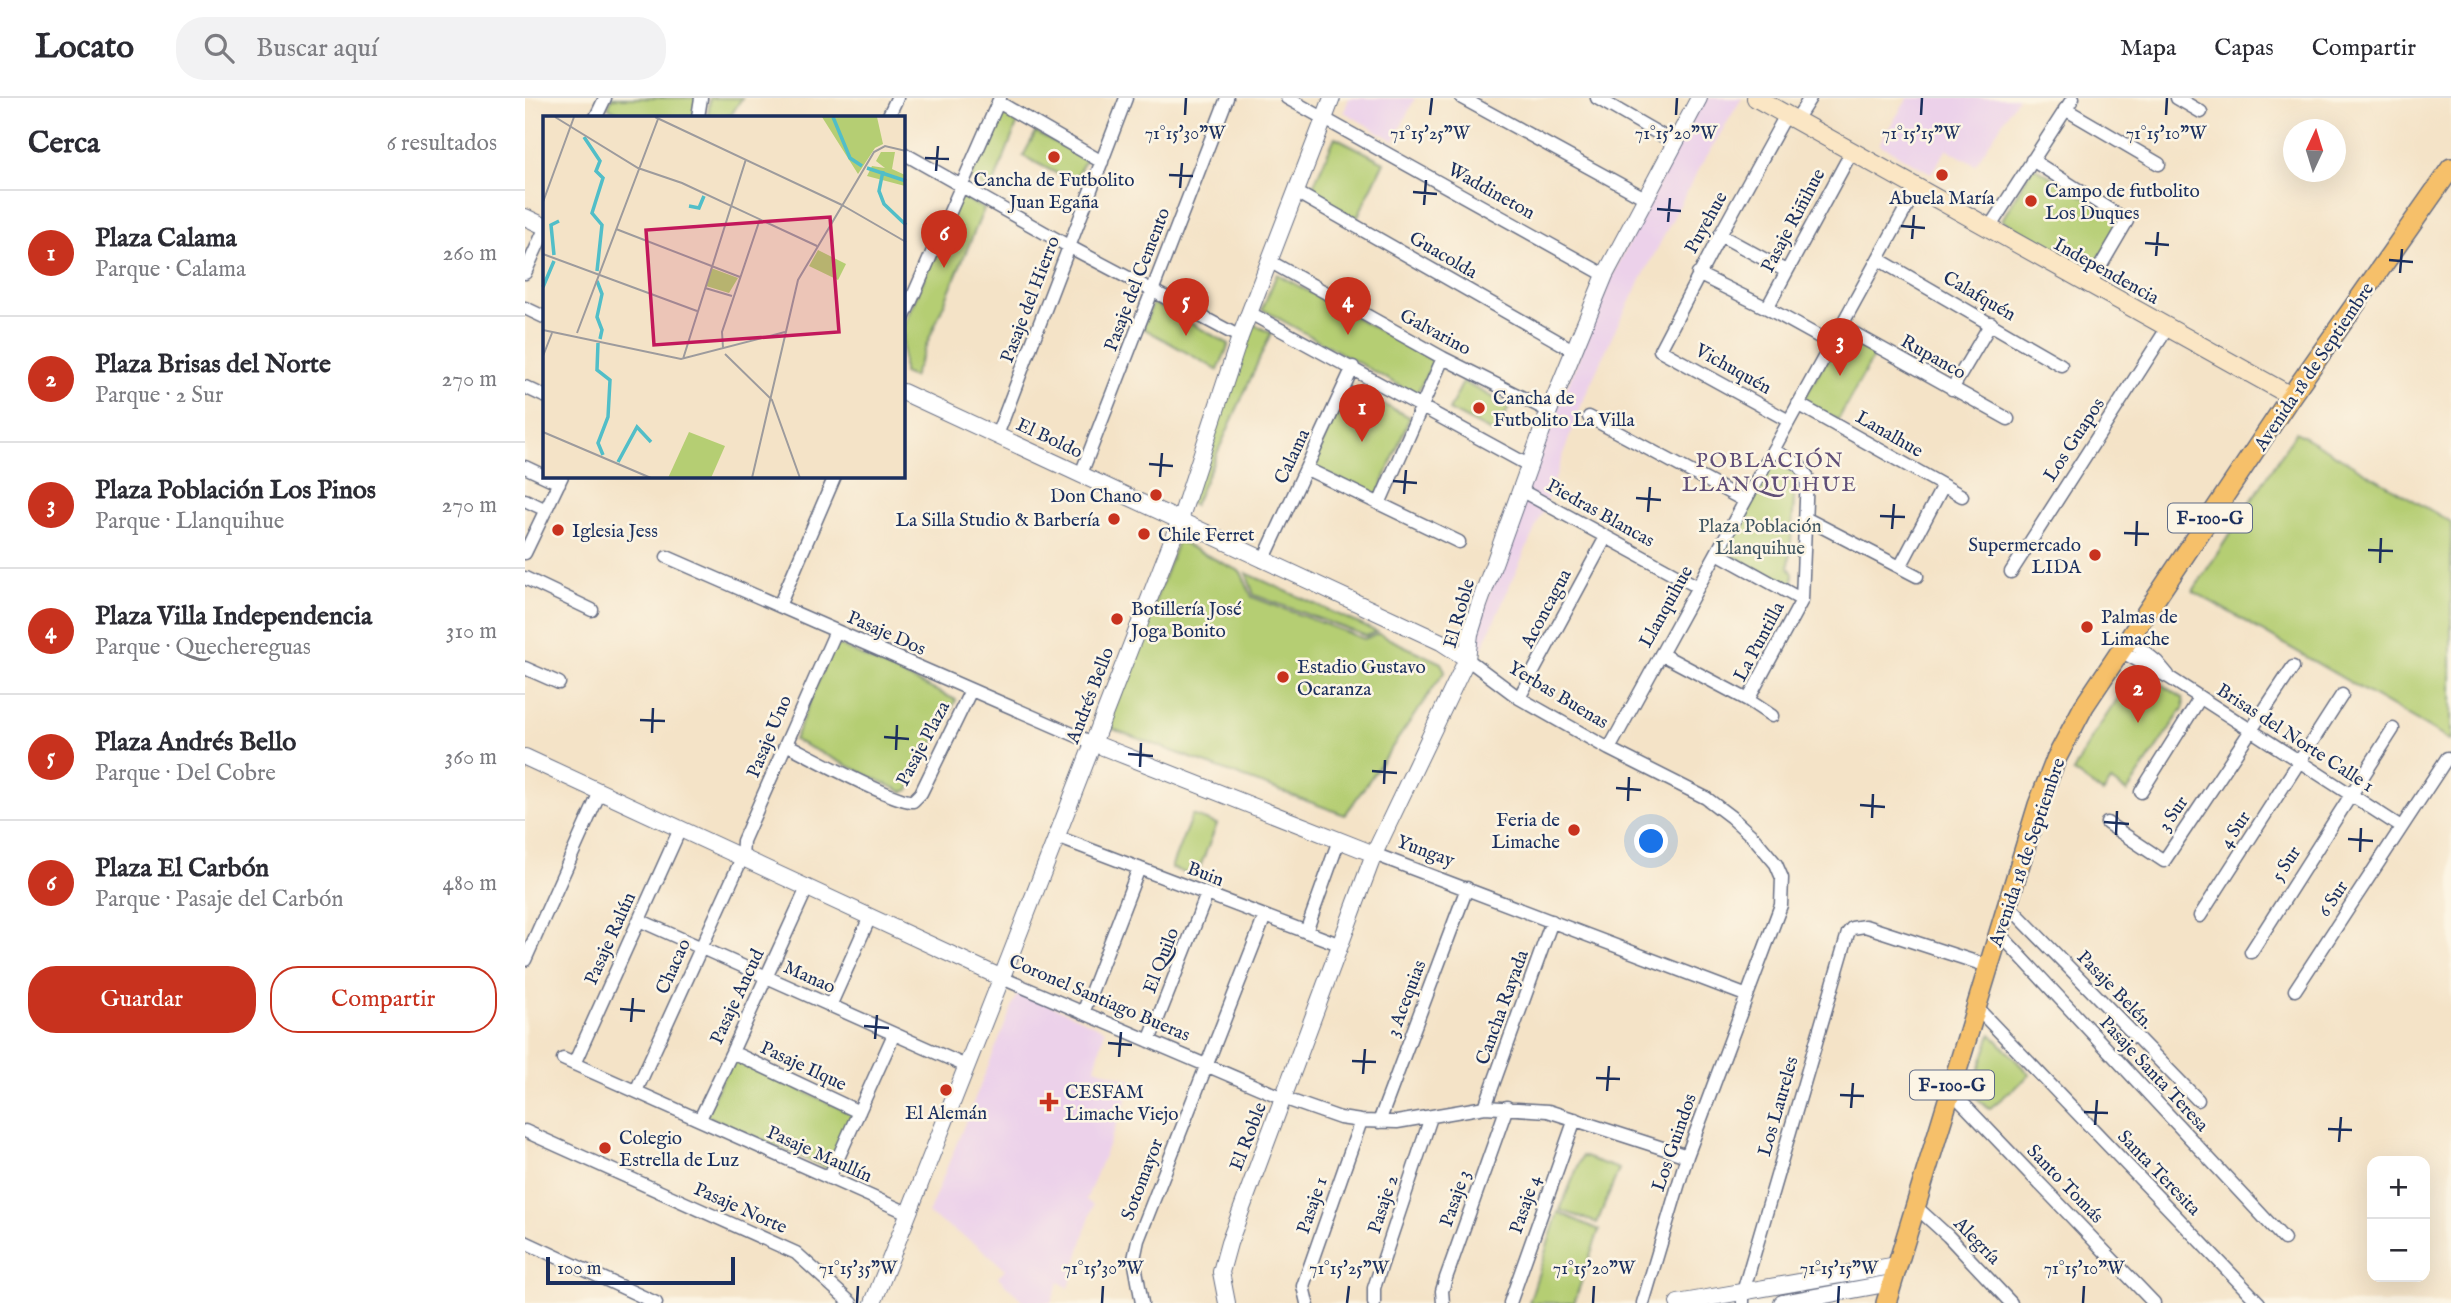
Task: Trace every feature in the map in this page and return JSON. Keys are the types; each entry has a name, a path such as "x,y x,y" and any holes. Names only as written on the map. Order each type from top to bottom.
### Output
{"main road":[{"name":"Independencia","path":"1756,98 2291,396"},
{"name":"Avenida 18 de Septiembre","path":"1886,1303 1998,932 2038,805 2056,759 2084,706 2291,396 2451,168"}],"street":[{"path":"601,116 605,98"},
{"path":"698,116 701,98"},
{"path":"888,116 897,98"},
{"name":"Pasaje del Hierro","path":"997,435 1126,98"},
{"name":"Pasaje del Cemento","path":"1081,474 1227,98"},
{"name":"Waddineton","path":"1287,98 1605,275"},
{"name":"Andrés Bello","path":"874,1302 1180,520 1240,337 1332,98"},
{"path":"1462,98 1645,198"},
{"path":"1597,98 1675,143"},
{"name":"El Roble","path":"1227,1303 1222,1265 1374,854 1467,659 1470,635 1479,605 1549,411 1605,275 1699,98"},
{"name":"Puyehue","path":"1660,350 1720,235 1791,117 1810,98"},
{"path":"2177,98 2201,112"},
{"path":"905,314 999,100 1103,162"},
{"path":"1989,228 2069,104 2159,164"},
{"name":"Pasaje Riñihue","path":"1767,308 1852,151"},
{"path":"905,154 1070,247 1240,337"},
{"path":"2032,160 2127,221 2090,284"},
{"name":"Llanquihue","path":"1609,749 1917,188"},
{"name":"Guacolda","path":"1296,192 1573,350"},
{"path":"525,217 543,226"},
{"path":"525,273 543,233"},
{"path":"1720,235 1786,271"},
{"name":"Calafquén","path":"1878,259 2061,365"},
{"name":"Galvarino","path":"1269,261 1444,358 1549,411"},
{"path":"1698,274 1832,344"},
{"path":"525,308 543,317"},
{"path":"1250,313 1530,466"},
{"path":"1952,389 1991,323"},
{"name":"Rupanco","path":"1841,327 2008,419"},
{"name":"Los Guapos","path":"2011,572 2168,327"},
{"name":"Vichuquén","path":"1660,350 1789,421"},
{"path":"1379,504 1420,406 1444,358"},
{"name":"Calama","path":"1263,561 1353,367"},
{"path":"525,387 543,396"},
{"name":"El Boldo","path":"905,393 1180,520"},
{"name":"Lanalhue","path":"1798,404 1962,496"},
{"path":"1589,416 1745,501"},
{"name":"La Puntilla","path":"1748,700 1801,600 1807,476 1804,470 1773,450"},
{"path":"525,467 543,474"},
{"path":"1307,469 1459,542"},
{"path":"779,606 834,478"},
{"path":"525,553 560,480"},
{"path":"1900,567 1943,486"},
{"name":"Piedras Blancas","path":"1522,491 1698,587"},
{"path":"525,500 546,510"},
{"path":"1805,518 1917,576"},
{"name":"Yerbas Buenas","path":"1180,520 1441,642 1519,698 1609,749 1706,798 1739,824 1776,864 1782,878 1781,905 1745,995"},
{"name":"Aconcagua","path":"1519,698 1606,537"},
{"path":"1717,553 1801,600"},
{"name":"Pasaje Dos","path":"667,556 1093,743"},
{"path":"525,578 592,610"},
{"name":"Pasaje Uno","path":"742,858 743,841 836,631"},
{"name":"Brisas del Norte Calle 1","path":"2126,646 2200,698 2402,827"},
{"path":"1661,654 1748,700 1772,716"},
{"path":"2251,730 2293,667"},
{"path":"525,668 559,683"},
{"name":"Pasaje Plaza","path":"786,744 894,797 913,801 919,797 971,690"},
{"name":"4 Sur","path":"2200,916 2301,763 2342,695"},
{"path":"2141,792 2200,698"},
{"name":"5 Sur","path":"2251,952 2393,729"},
{"name":"3 Sur","path":"2107,823 2164,861 2251,730"},
{"name":"Yungay","path":"1093,743 1374,854 1745,995"},
{"name":"Coronel Santiago Bueras","path":"525,757 1002,978 1313,1110 1361,1121 1379,1122 1431,1117 1485,1107 1548,1111 1686,1156"},
{"name":"6 Sur","path":"2295,990 2447,758"},
{"path":"525,960 600,792"},
{"name":"Pasaje Ralún","path":"569,1061 639,920 680,829"},
{"name":"Buin","path":"1057,837 1341,945"},
{"path":"1306,932 1339,840"},
{"name":"Chacao","path":"636,1091 742,858"},
{"path":"1083,1013 1139,868"},
{"name":"Pasaje Ancud","path":"699,1119 733,1052 807,888"},
{"name":"3 Acequias","path":"1379,1122 1467,888"},
{"name":"El Quilo","path":"1149,1041 1207,894"},
{"name":"Pasaje Belén.","path":"2007,904 2198,1100"},
{"name":"Sotomayor","path":"1142,1303 1134,1259 1137,1240 1265,916"},
{"path":"830,1006 870,917"},
{"name":"Manao","path":"639,920 966,1066"},
{"name":"Cancha Rayada","path":"1485,1107 1552,921"},
{"name":"Los Laureles","path":"1743,1297 1848,933 1859,926 1988,966"},
{"name":"Pasaje Santa Teresa","path":"1998,932 2284,1239"},
{"name":"Los Guindos","path":"1643,1303 1686,1156 1745,995"},
{"name":"Santa Teresita","path":"1976,1007 2259,1303"},
{"path":"829,1178 894,1034"},
{"name":"Pasaje Ilque","path":"733,1052 859,1112"},
{"name":"Pasaje Maullín","path":"569,1061 908,1213"},
{"name":"Santo Tomás","path":"1951,1090 2154,1303"},
{"name":"Pasaje 3","path":"1443,1303 1442,1291 1446,1278 1507,1107"},
{"name":"Pasaje 2","path":"1374,1303 1374,1288 1431,1117"},
{"name":"Pasaje 4","path":"1510,1303 1575,1119"},
{"name":"Pasaje 1","path":"1307,1303 1303,1286 1361,1121"},
{"name":"Pasaje Norte","path":"525,1131 796,1253 851,1303"},
{"name":"Alegría","path":"1915,1206 1948,1236 2011,1303"},
{"path":"525,1242 656,1303"},
{"path":"1678,1303 1743,1297 1894,1274"},
{"path":"1781,1303 1894,1274"}],"shaded area":[{"path":"1349,98 1415,98 1394,141 1344,112"},
{"path":"1702,98 1742,98 1696,174 1616,328 1579,409 1547,502 1479,655 1474,647 1478,626 1525,491 1610,280"},
{"path":"1908,98 2018,98 1975,165 1947,149 1931,173 1879,144"},
{"path":"1024,993 1105,1030 1095,1068 1134,1081 1086,1200 1093,1205 1069,1288 1059,1282 1051,1303 1025,1303 998,1277 1005,1269 977,1245 928,1214 1017,995"}],"green space":[{"path":"612,98 697,98 694,116 624,116 608,107"},
{"path":"710,98 742,98 731,115 708,116"},
{"path":"1002,108 1019,119 991,191 970,179"},
{"name":"Cancha de Futbolito Juan Egaña","path":"1036,132 1086,159 1073,182 1023,156"},
{"path":"1335,137 1384,162 1356,220 1309,195"},
{"path":"2033,166 2122,220 2092,271 2002,220"},
{"path":"960,196 984,209 913,377 905,374 905,322"},
{"path":"1277,274 1434,361 1416,395 1262,309"},
{"path":"1153,303 1229,344 1218,370 1143,328"},
{"path":"1251,323 1271,333 1194,505 1187,501"},
{"path":"1841,333 1876,352 1838,420 1803,400"},
{"name":"Cancha de Futbolito La Villa","path":"1463,382 1510,406 1495,434 1449,410"},
{"path":"1347,388 1410,417 1377,497 1312,467"},
{"path":"2296,432 2451,522 2451,741 2193,591"},
{"name":"Plaza Población Llanquihue","path":"1768,460 1796,473 1789,567 1793,574 1793,589 1718,548"},
{"name":"Estadio Gustavo Ocaranza","path":"1178,541 1241,572 1252,597 1364,639 1379,634 1441,663 1445,671 1345,815 1107,727"},
{"path":"1246,573 1377,632 1366,636 1254,595"},
{"path":"834,643 956,700 909,790 903,792 794,740"},
{"path":"2137,669 2183,698 2184,707 2127,792 2111,781 2103,793 2073,772 2091,739"},
{"path":"1192,815 1217,824 1196,877 1171,868"},
{"path":"1991,1034 2030,1075 1989,1109 1971,1093"},
{"path":"732,1058 853,1114 828,1169 705,1115"},
{"path":"1582,1156 1619,1169 1597,1223 1560,1210"},
{"path":"1558,1212 1599,1230 1574,1303 1529,1303"}],"place":[{"name":"Cancha de Futbolito Juan Egaña","path":"1054,157"},
{"name":"Abuela María","path":"1942,175"},
{"name":"Campo de futbolito Los Duques","path":"2031,201"},
{"name":"Plaza El Carbón","path":"944,268"},
{"name":"Plaza Villa Independencia","path":"1348,335"},
{"name":"Plaza Andrés Bello","path":"1186,336"},
{"name":"Plaza Población Los Pinos","path":"1840,376"},
{"name":"Cancha de Futbolito La Villa","path":"1479,408"},
{"name":"Plaza Calama","path":"1362,442"},
{"name":"Don Chano","path":"1156,495"},
{"name":"La Silla Studio & Barbería","path":"1114,519"},
{"name":"Iglesia Jess","path":"558,530"},
{"name":"Chile Ferret","path":"1144,534"},
{"name":"Supermercado LIDA","path":"2095,555"},
{"name":"Botillería José Joga Bonito","path":"1117,619"},
{"name":"Palmas de Limache","path":"2087,627"},
{"name":"Estadio Gustavo Ocaranza","path":"1283,677"},
{"name":"Plaza Brisas del Norte","path":"2138,723"},
{"name":"Feria de Limache","path":"1574,830"},
{"name":"El Alemán","path":"946,1090"},
{"name":"CESFAM Limache Viejo","path":"1049,1102"},
{"name":"Colegio Estrella de Luz","path":"605,1148"}],"district":[{"name":"POBLACIÓN LLANQUIHUE","path":"1770,472"}]}
